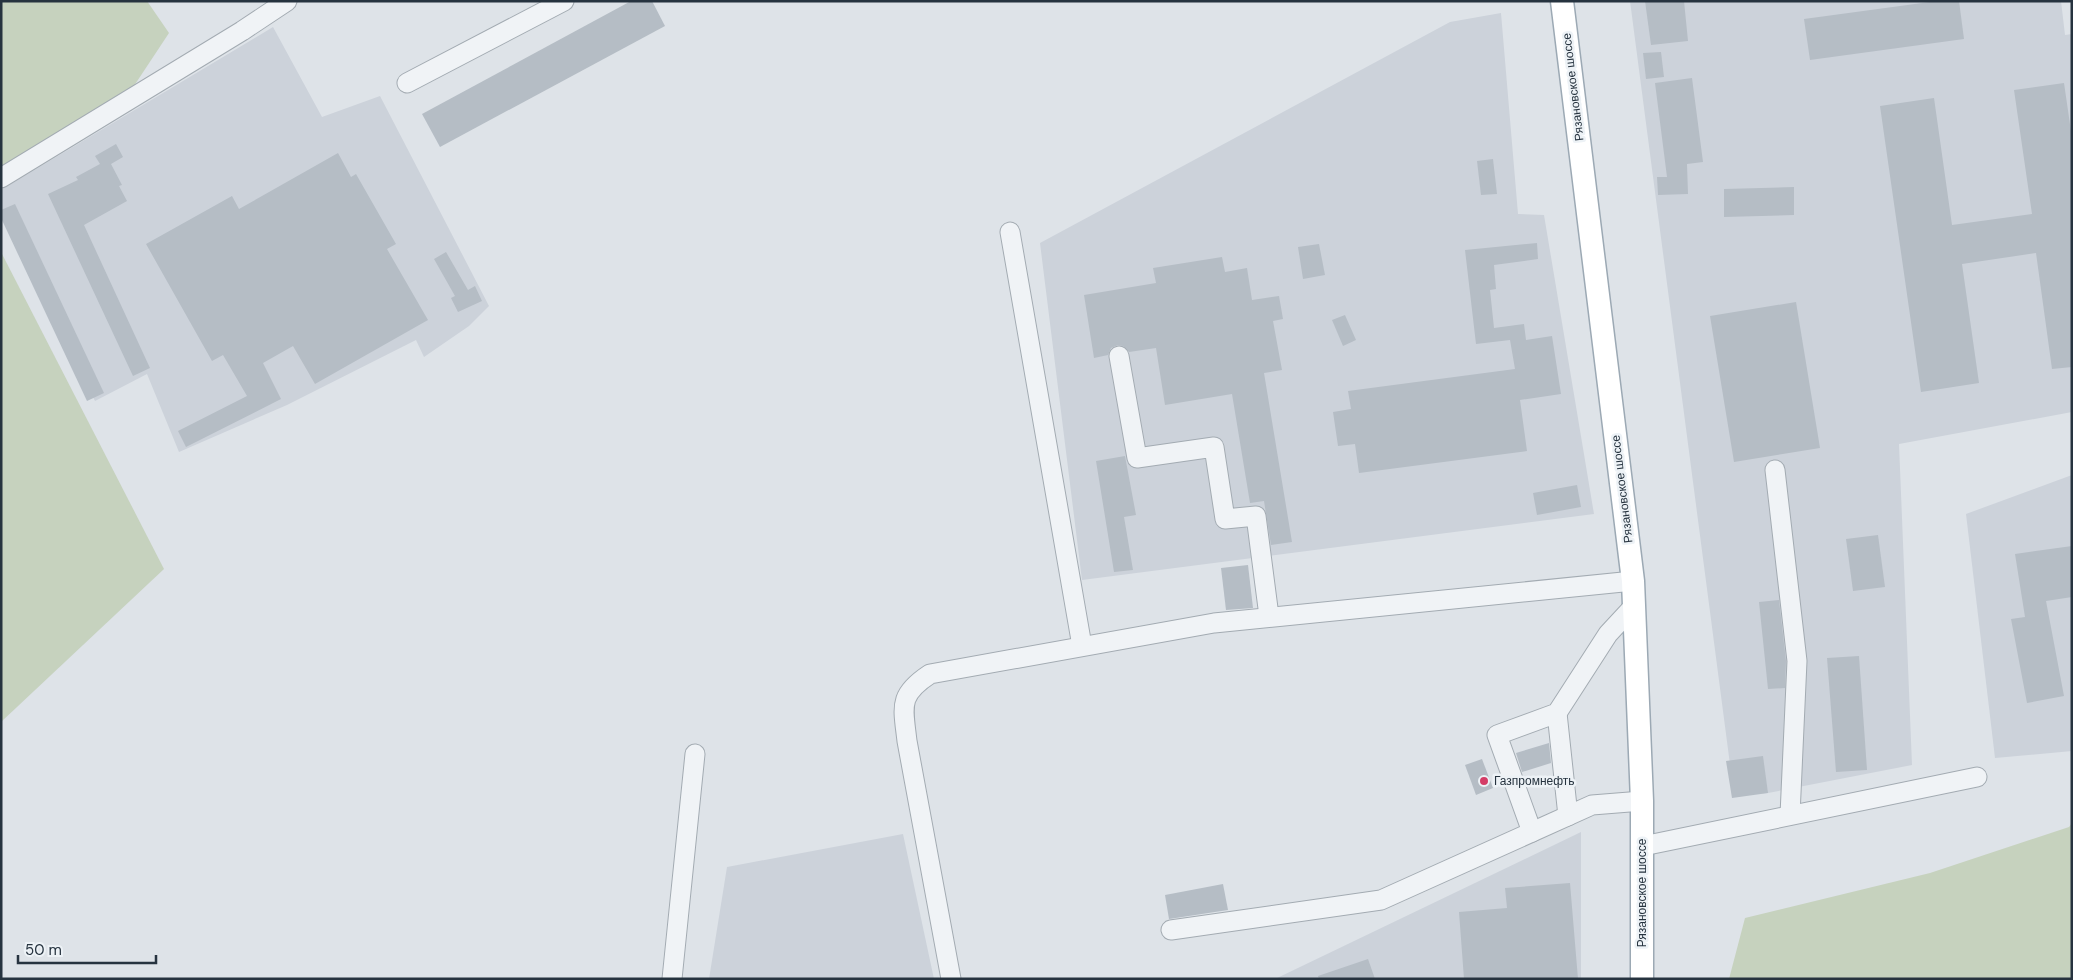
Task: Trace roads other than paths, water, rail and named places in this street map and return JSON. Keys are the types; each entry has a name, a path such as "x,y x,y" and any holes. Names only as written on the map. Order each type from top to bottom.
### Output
{"main road":[{"name":"Рязановское шоссе","path":"1562,1 1633,581 1642,801 1642,979"}],"street":[{"path":"1,178 242,31 287,1"},
{"path":"407,83 564,1"},
{"path":"1010,232 1082,646"},
{"path":"1119,356 1137,458 1214,447 1225,519 1256,516 1269,616"},
{"path":"1776,470 1797,661 1790,815"},
{"path":"951,979 906,741 902,706 912,686 930,674 1082,646 1269,616 1633,581"},
{"path":"1532,832 1498,736 1557,713 1608,634 1634,606"},
{"path":"1557,713 1568,816"},
{"path":"672,979 695,754"},
{"path":"1643,846 1977,777"},
{"path":"1171,930 1381,900 1592,805 1642,801"}],"place":[{"name":"Газпромнефть","path":"1484,781"}]}
